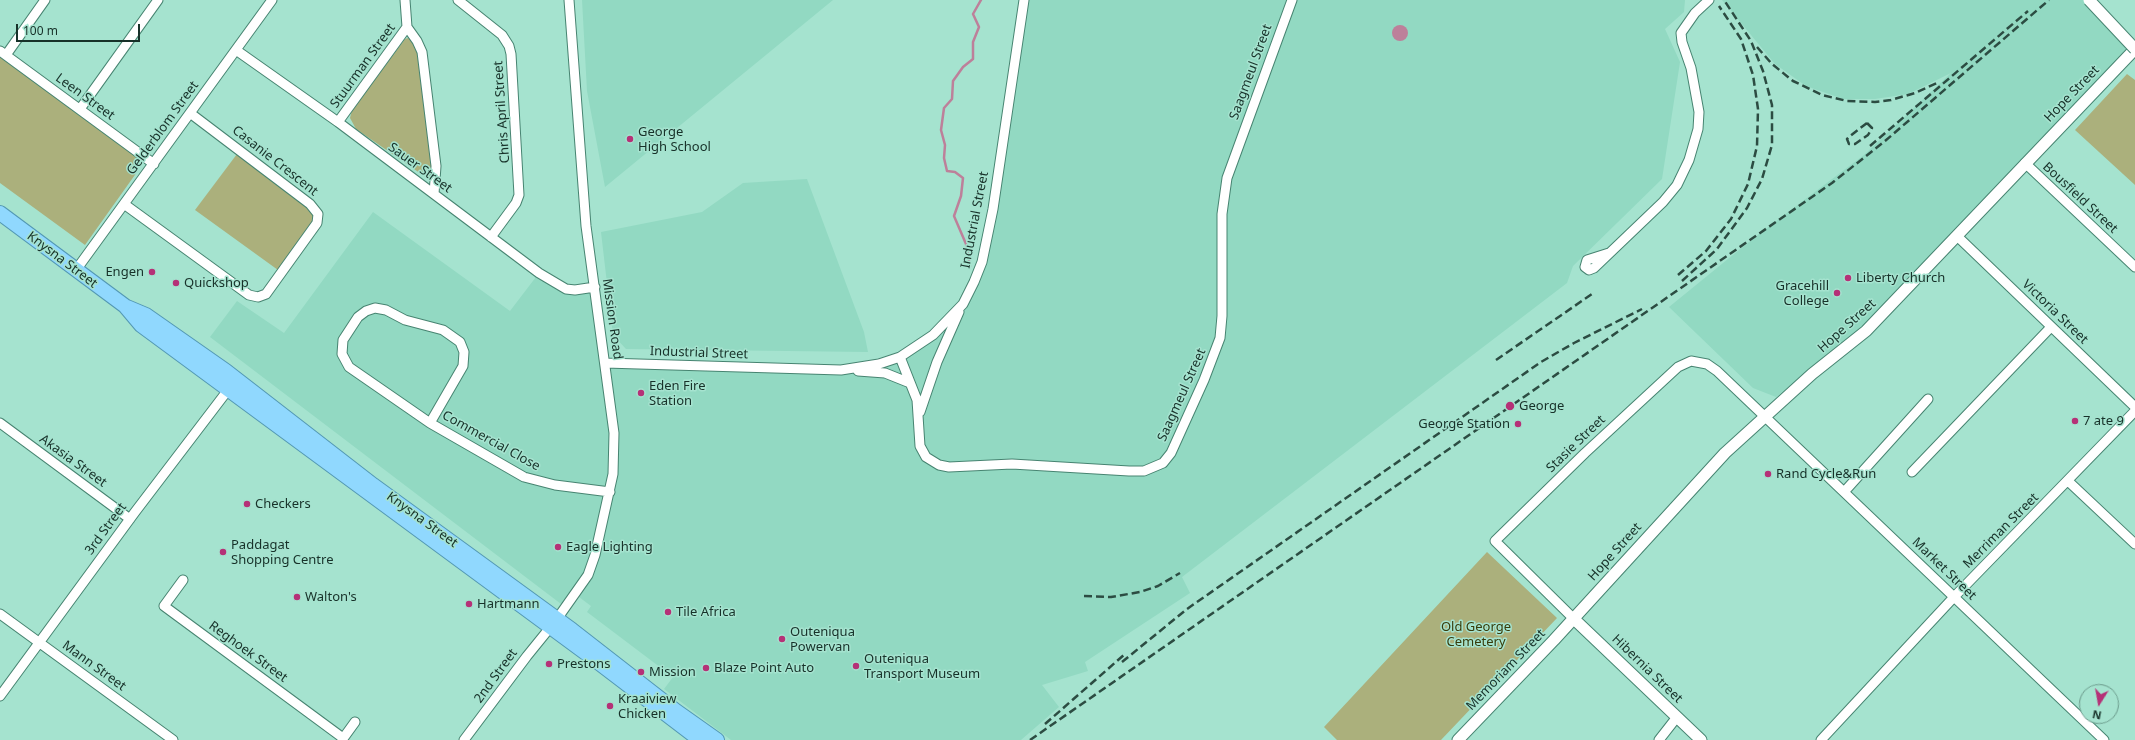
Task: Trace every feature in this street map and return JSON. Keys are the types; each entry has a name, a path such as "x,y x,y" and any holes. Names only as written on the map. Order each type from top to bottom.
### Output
{"highway":[{"name":"Knysna Street","path":"0,213 125,306 151,318 232,384 373,485 700,737 717,740"}],"street":[{"path":"3,53 45,0"},
{"path":"80,109 158,0"},
{"name":"Gelderblom Street","path":"76,270 272,0"},
{"name":"Stuurman Street","path":"338,122 407,27 405,0"},
{"name":"Chris April Street","path":"458,0 502,34 509,46 511,54 519,195 516,202 491,237"},
{"name":"Mission Road","path":"553,623 582,584 592,565 610,492 614,468 615,445 586,226 569,0"},
{"name":"Industrial Street","path":"605,363 842,370 878,364 900,357 933,335 963,304 982,262 993,209 1024,0"},
{"name":"Saagmeul Street","path":"900,357 917,400 919,416 918,436 920,446 926,457 939,465 949,467 1012,464 1144,471 1163,463 1171,453 1216,349 1222,316 1222,214 1227,178 1292,0"},
{"path":"1609,253 1671,193 1683,175 1698,129 1699,112 1691,68 1682,42 1681,33 1695,13 1709,0"},
{"path":"2089,0 2135,49"},
{"path":"407,27 417,41 422,52 436,166 434,194"},
{"name":"Hope Street","path":"1574,619 1725,454 1812,374 1866,331 2135,49"},
{"name":"Sauer Street","path":"236,50 338,122 539,272 566,289 575,290 595,287"},
{"name":"Leen Street","path":"3,53 154,164"},
{"name":"Casanie Crescent","path":"124,204 249,295 258,297 266,294 317,224 318,214 310,204 190,113"},
{"name":"Bousfield Street","path":"2025,163 2134,266"},
{"name":"Victoria Street","path":"1957,236 2135,407"},
{"path":"919,416 937,362 963,304"},
{"name":"Commercial Close","path":"430,423 463,366 464,352 460,342 443,330 405,320 386,310 375,308 366,311 358,317 343,340 341,351 344,361 349,367 430,423 524,477 555,485 610,492"},
{"path":"1912,472 2051,327"},
{"name":"Stasie Street","path":"1574,619 1495,541 1585,453 1678,366 1691,361 1707,364 1717,371 1765,418"},
{"path":"842,370 886,373 910,383"},
{"name":"3rd Street","path":"0,696 130,519 232,384"},
{"path":"1844,492 1928,399"},
{"name":"Merriman Street","path":"1821,740 1954,597 2135,411"},
{"name":"Market Street","path":"1765,418 2104,740"},
{"name":"Akasia Street","path":"0,423 130,519"},
{"path":"2068,481 2135,544"},
{"name":"Reghoek Street","path":"183,580 164,606 342,739"},
{"name":"Mann Street","path":"0,614 173,740"},
{"name":"Hibernia Street","path":"1574,619 1701,740"},
{"name":"Memoriam Street","path":"1458,740 1574,619"},
{"name":"2nd Street","path":"464,740 553,623"},
{"path":"1659,740 1677,717"},
{"path":"342,739 355,722"}],"shaded area":[{"name":"George High School","path":"582,0 833,0 605,187 587,91"},
{"path":"1024,0 1685,0 1684,12 1665,29 1680,62 1662,179 1573,266 1567,283 1182,577 1190,593 1085,662 1088,671 1042,685 1059,707 1021,740 731,740 664,689 673,677 587,612 591,606 575,594 565,607 210,337 237,301 284,333 373,212 510,311 539,273 566,289 595,287 605,363 841,370 900,357 963,304 982,262"},
{"path":"1722,0 2084,0 2128,49 1873,316 1855,333 1776,397 1753,388 1669,307 1755,237 1864,155 1951,73 1908,94 1875,99 1843,99 1806,86 1775,64"},
{"path":"1400,25 1406,27 1408,33 1406,39 1400,41 1394,39 1392,33 1394,27"},
{"path":"807,179 864,332 868,352 626,349 613,335 601,232 702,212 743,183"}],"green space":[{"path":"408,38 413,41 417,52 432,169 431,176 427,178 356,129 350,118 352,110 405,39"},
{"path":"0,57 134,155 138,160 136,161 139,167 137,172 85,245 0,183"},
{"path":"2127,74 2135,80 2135,185 2075,130"},
{"path":"237,154 313,210 314,220 278,270 195,210"},
{"name":"Old George Cemetery","path":"1487,552 1557,618 1441,740 1337,740 1324,727"}],"waterway":[{"path":"970,266 966,244 954,216 961,196 963,178 955,172 947,171 944,158 945,145 941,130 944,108 952,99 953,81 963,67 973,59 973,42 979,27 973,14 981,0"}],"railway":[{"path":"1682,281 1717,249 1747,208 1762,179 1772,145 1772,105 1763,71 1751,41 1724,0"},
{"path":"1030,740 1832,183 1885,141 2049,0"},
{"path":"1678,275 1706,251 1731,219 1748,184 1757,146 1758,109 1753,75 1741,39 1719,6"},
{"path":"1870,146 2028,11"},
{"path":"1757,47 1772,64 1793,81 1822,95 1847,101 1875,102 1891,100 1915,93 1939,82"},
{"path":"1867,123 1872,128 1868,135 1855,144 1849,144 1847,139 1867,123"},
{"path":"1496,360 1592,294"},
{"path":"1122,662 1187,609 1541,362 1574,343 1642,309"},
{"path":"1084,596 1111,597 1140,592 1158,586 1180,573"},
{"path":"1045,724 1125,654"}],"place":[{"name":"George High School","path":"630,139"},
{"name":"Engen","path":"152,272"},
{"name":"Liberty Church","path":"1848,278"},
{"name":"Quickshop","path":"176,283"},
{"name":"Gracehill College","path":"1837,293"},
{"name":"Eden Fire Station","path":"641,393"},
{"name":"George","path":"1510,406"},
{"name":"7 ate 9","path":"2075,421"},
{"name":"George Station","path":"1518,424"},
{"name":"Rand Cycle&Run","path":"1768,474"},
{"name":"Checkers","path":"247,504"},
{"name":"Eagle Lighting","path":"558,547"},
{"name":"Paddagat Shopping Centre","path":"223,552"},
{"name":"Walton's","path":"297,597"},
{"name":"Hartmann","path":"469,604"},
{"name":"Tile Africa","path":"668,612"},
{"name":"Outeniqua Powervan","path":"782,639"},
{"name":"Prestons","path":"549,664"},
{"name":"Outeniqua Transport Museum","path":"856,666"},
{"name":"Blaze Point Auto","path":"706,668"},
{"name":"Mission","path":"641,672"},
{"name":"Kraaiview Chicken","path":"610,706"}]}
